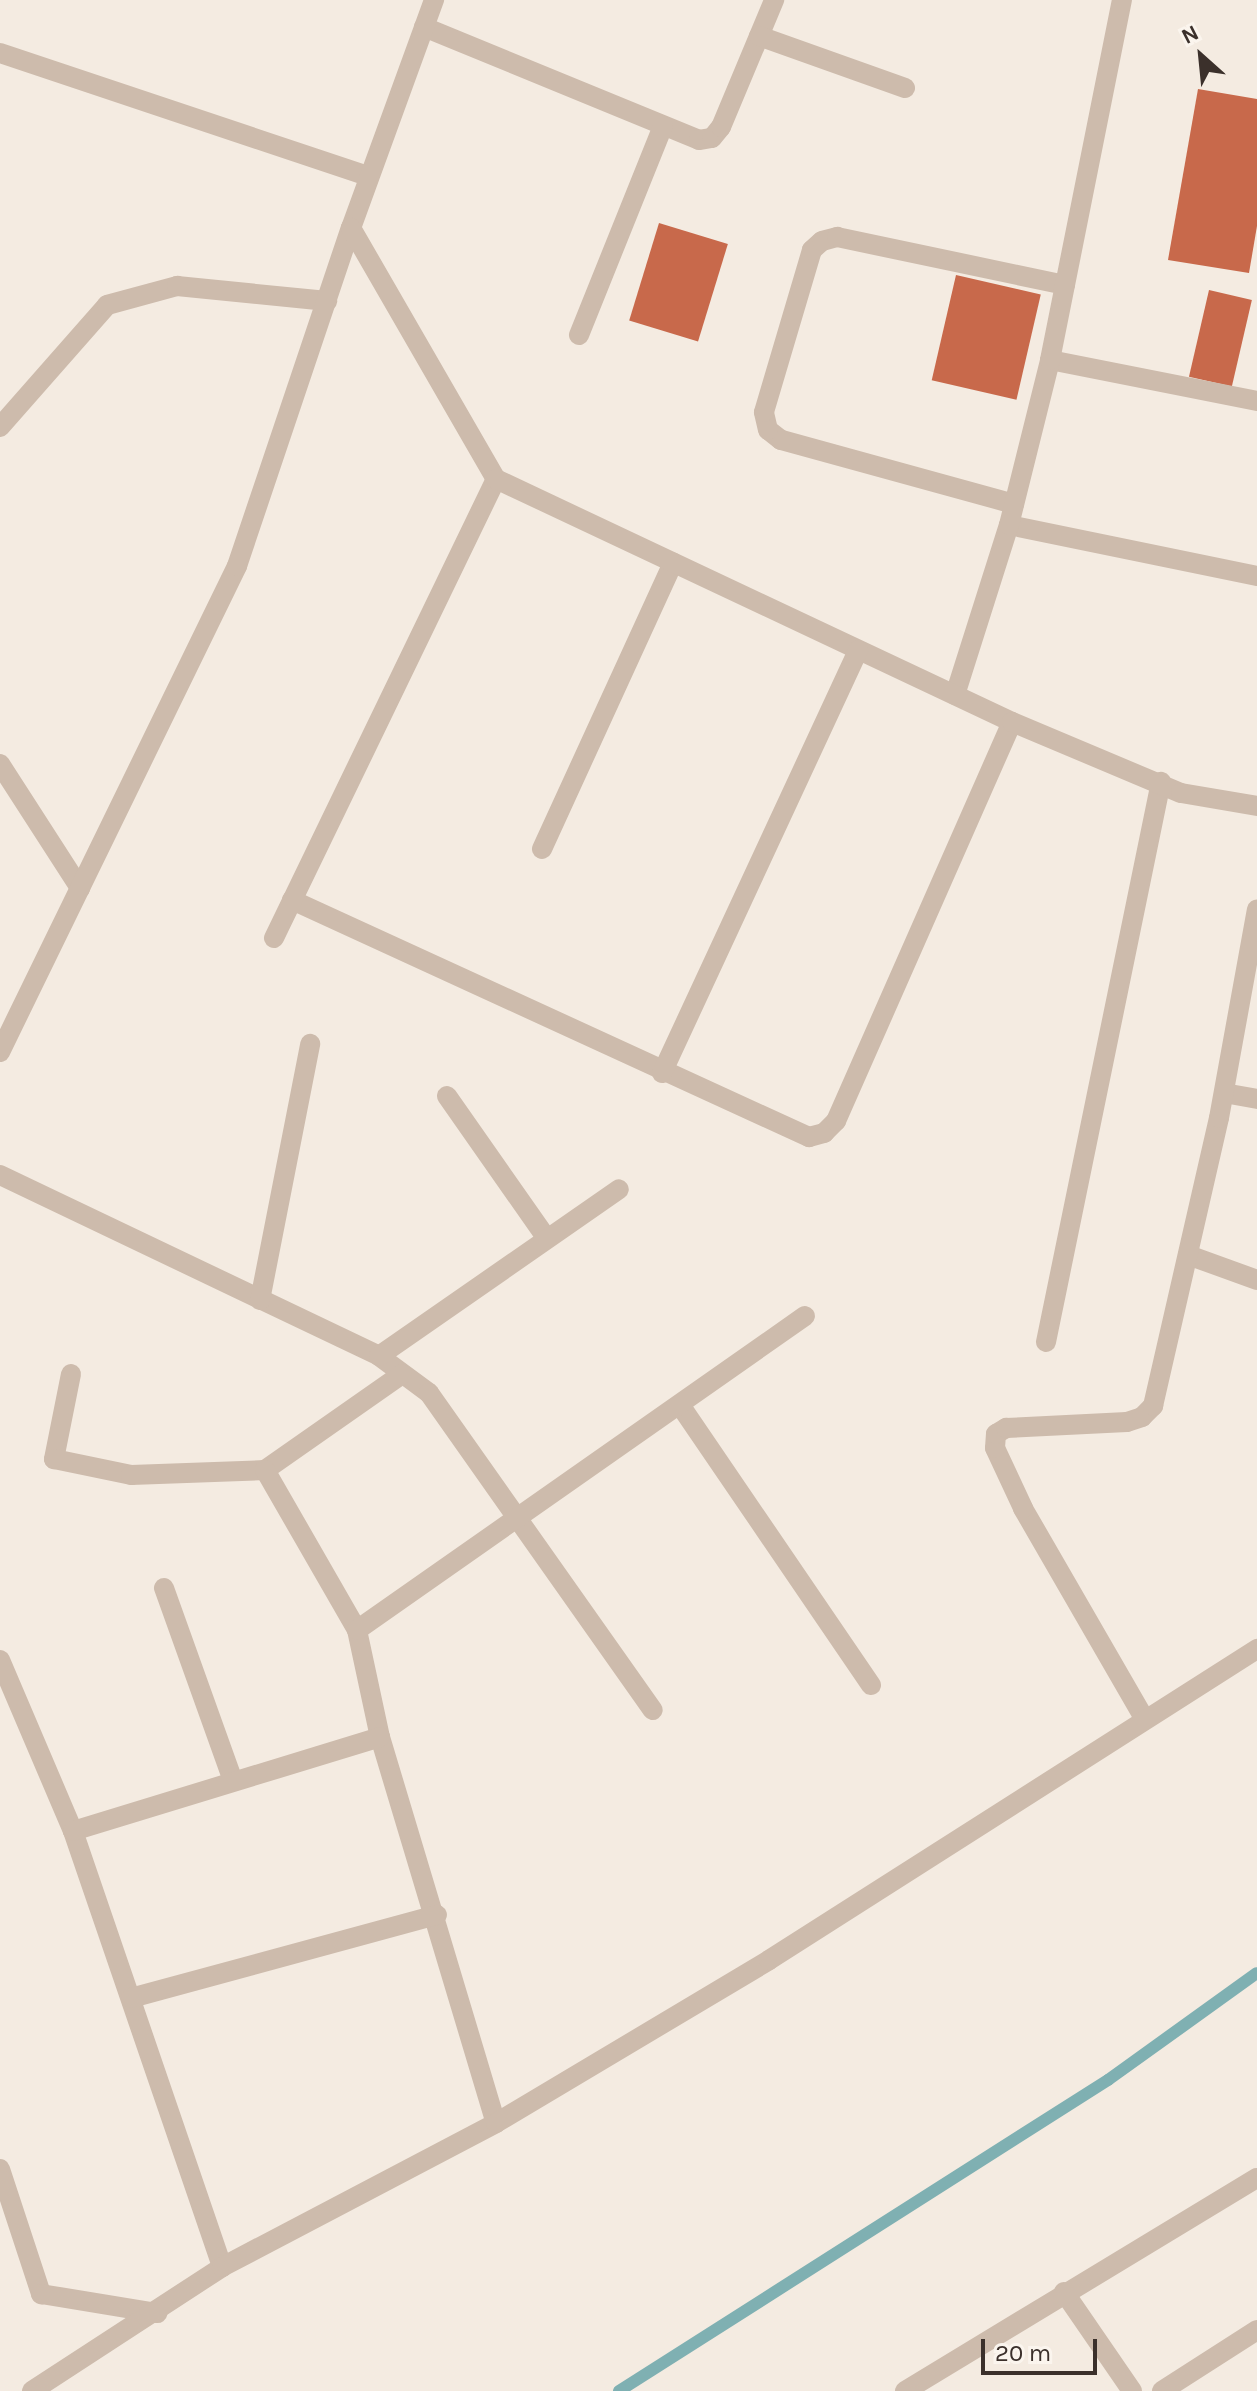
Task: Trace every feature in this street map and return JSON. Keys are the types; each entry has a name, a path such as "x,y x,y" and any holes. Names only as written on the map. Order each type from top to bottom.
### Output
{"street":[{"path":"0,1052 9,1011 80,888 237,566 367,176 434,0"},
{"path":"424,27 699,140 712,138 774,0"},
{"path":"955,695 1009,525 1050,360 1122,0"},
{"path":"759,36 905,88"},
{"path":"0,53 367,176"},
{"path":"579,335 663,126"},
{"path":"351,228 496,479 1012,722 1181,793 1257,806"},
{"path":"1014,504 781,440 768,430 764,412 812,250 822,241 837,237 1065,285"},
{"path":"0,427 107,305 177,286 327,301"},
{"path":"1050,360 1257,401"},
{"path":"274,938 496,479"},
{"path":"1009,525 1257,576"},
{"path":"542,849 673,563"},
{"path":"662,1073 858,650"},
{"path":"292,900 662,1073 809,1137 824,1133 836,1121 1012,722"},
{"path":"0,764 80,888"},
{"path":"1046,1342 1161,782"},
{"path":"1144,1718 1023,1508 995,1448 996,1434 1006,1428 1142,1417 1153,1406 1224,1093 1257,909"},
{"path":"260,1300 310,1044"},
{"path":"1224,1093 1257,1099"},
{"path":"447,1096 547,1239"},
{"path":"0,1175 379,1356 429,1393 653,1710"},
{"path":"379,1356 619,1189"},
{"path":"1188,1255 1257,1280"},
{"path":"357,1630 805,1316"},
{"path":"71,1374 52,1451 60,1462 131,1475 265,1470 402,1374"},
{"path":"680,1405 871,1685"},
{"path":"265,1470 357,1630 380,1737 437,1915 496,2123"},
{"path":"164,1588 233,1781"},
{"path":"32,2391 157,2313 222,2267 496,2123 769,1960 1144,1718 1257,1649"},
{"path":"0,1660 73,1831 222,2267"},
{"path":"73,1831 380,1737"},
{"path":"131,1998 437,1915"},
{"path":"0,2169 41,2294 157,2313"},
{"path":"905,2391 1257,2178"},
{"path":"1064,2292 1132,2391"},
{"path":"1162,2391 1257,2330"}],"building":[{"path":"1198,89 1257,99 1257,226 1249,273 1168,260"},
{"path":"659,223 728,244 698,342 629,321"},
{"path":"956,275 1041,295 1016,400 932,380"},
{"path":"1209,290 1252,300 1232,387 1189,377"}],"waterway":[{"path":"619,2391 1108,2080 1257,1973"}]}
